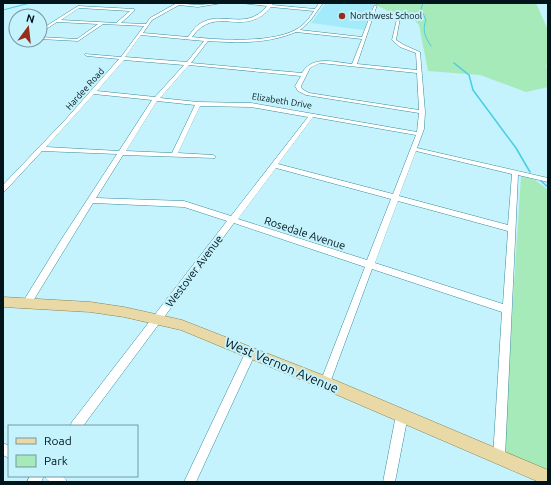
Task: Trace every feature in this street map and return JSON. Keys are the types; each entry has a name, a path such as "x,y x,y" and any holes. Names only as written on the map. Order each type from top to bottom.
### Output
{"main road":[{"name":"West Vernon Avenue","path":"3,302 90,307 124,312 159,319 202,332 324,382 548,478"}],"street":[{"path":"176,3 198,6 220,3"},
{"name":"Hardee Road","path":"3,189 123,58 146,25 154,17 176,3"},
{"path":"243,3 271,4 316,10"},
{"path":"140,34 207,39 254,40 281,36 296,31 307,23 321,3"},
{"path":"189,38 199,25 218,20 243,21 254,19 271,4"},
{"path":"354,65 376,6"},
{"path":"48,26 76,8 80,7 133,10 117,24"},
{"path":"324,382 422,126 418,52 402,46 394,40 399,19"},
{"path":"56,21 146,25"},
{"path":"48,38 78,40 102,23"},
{"path":"296,31 363,38"},
{"path":"27,303 156,99 188,64 207,39"},
{"path":"87,55 303,75"},
{"path":"420,72 323,62 315,63 308,67 298,86 300,90 308,94 422,112"},
{"name":"Elizabeth Drive","path":"93,92 198,104 251,105 419,134"},
{"path":"174,155 198,104"},
{"name":"Westover Avenue","path":"77,425 159,319 312,116"},
{"path":"41,149 213,157"},
{"path":"413,149 548,180"},
{"path":"274,165 512,230"},
{"path":"499,457 515,173"},
{"name":"Rosedale Avenue","path":"91,200 184,204 232,221 508,310"},
{"path":"190,482 251,352"},
{"path":"389,482 402,415"}],"shaded area":[{"path":"326,3 374,4 364,30 311,23"}],"green space":[{"path":"372,3 536,3 548,30 548,64 546,66 548,70 548,87 526,92 480,75 428,71 419,25 411,17 388,11"},
{"path":"521,176 535,180 548,190 548,478 503,458"}],"waterway":[{"path":"3,10 30,3"},
{"path":"423,3 421,9 426,20 424,27 425,33 431,46"},
{"path":"454,63 469,75 473,90 516,148 530,172"},
{"path":"541,181 548,187"}],"place":[{"name":"Northwest School","path":"342,16"}]}
